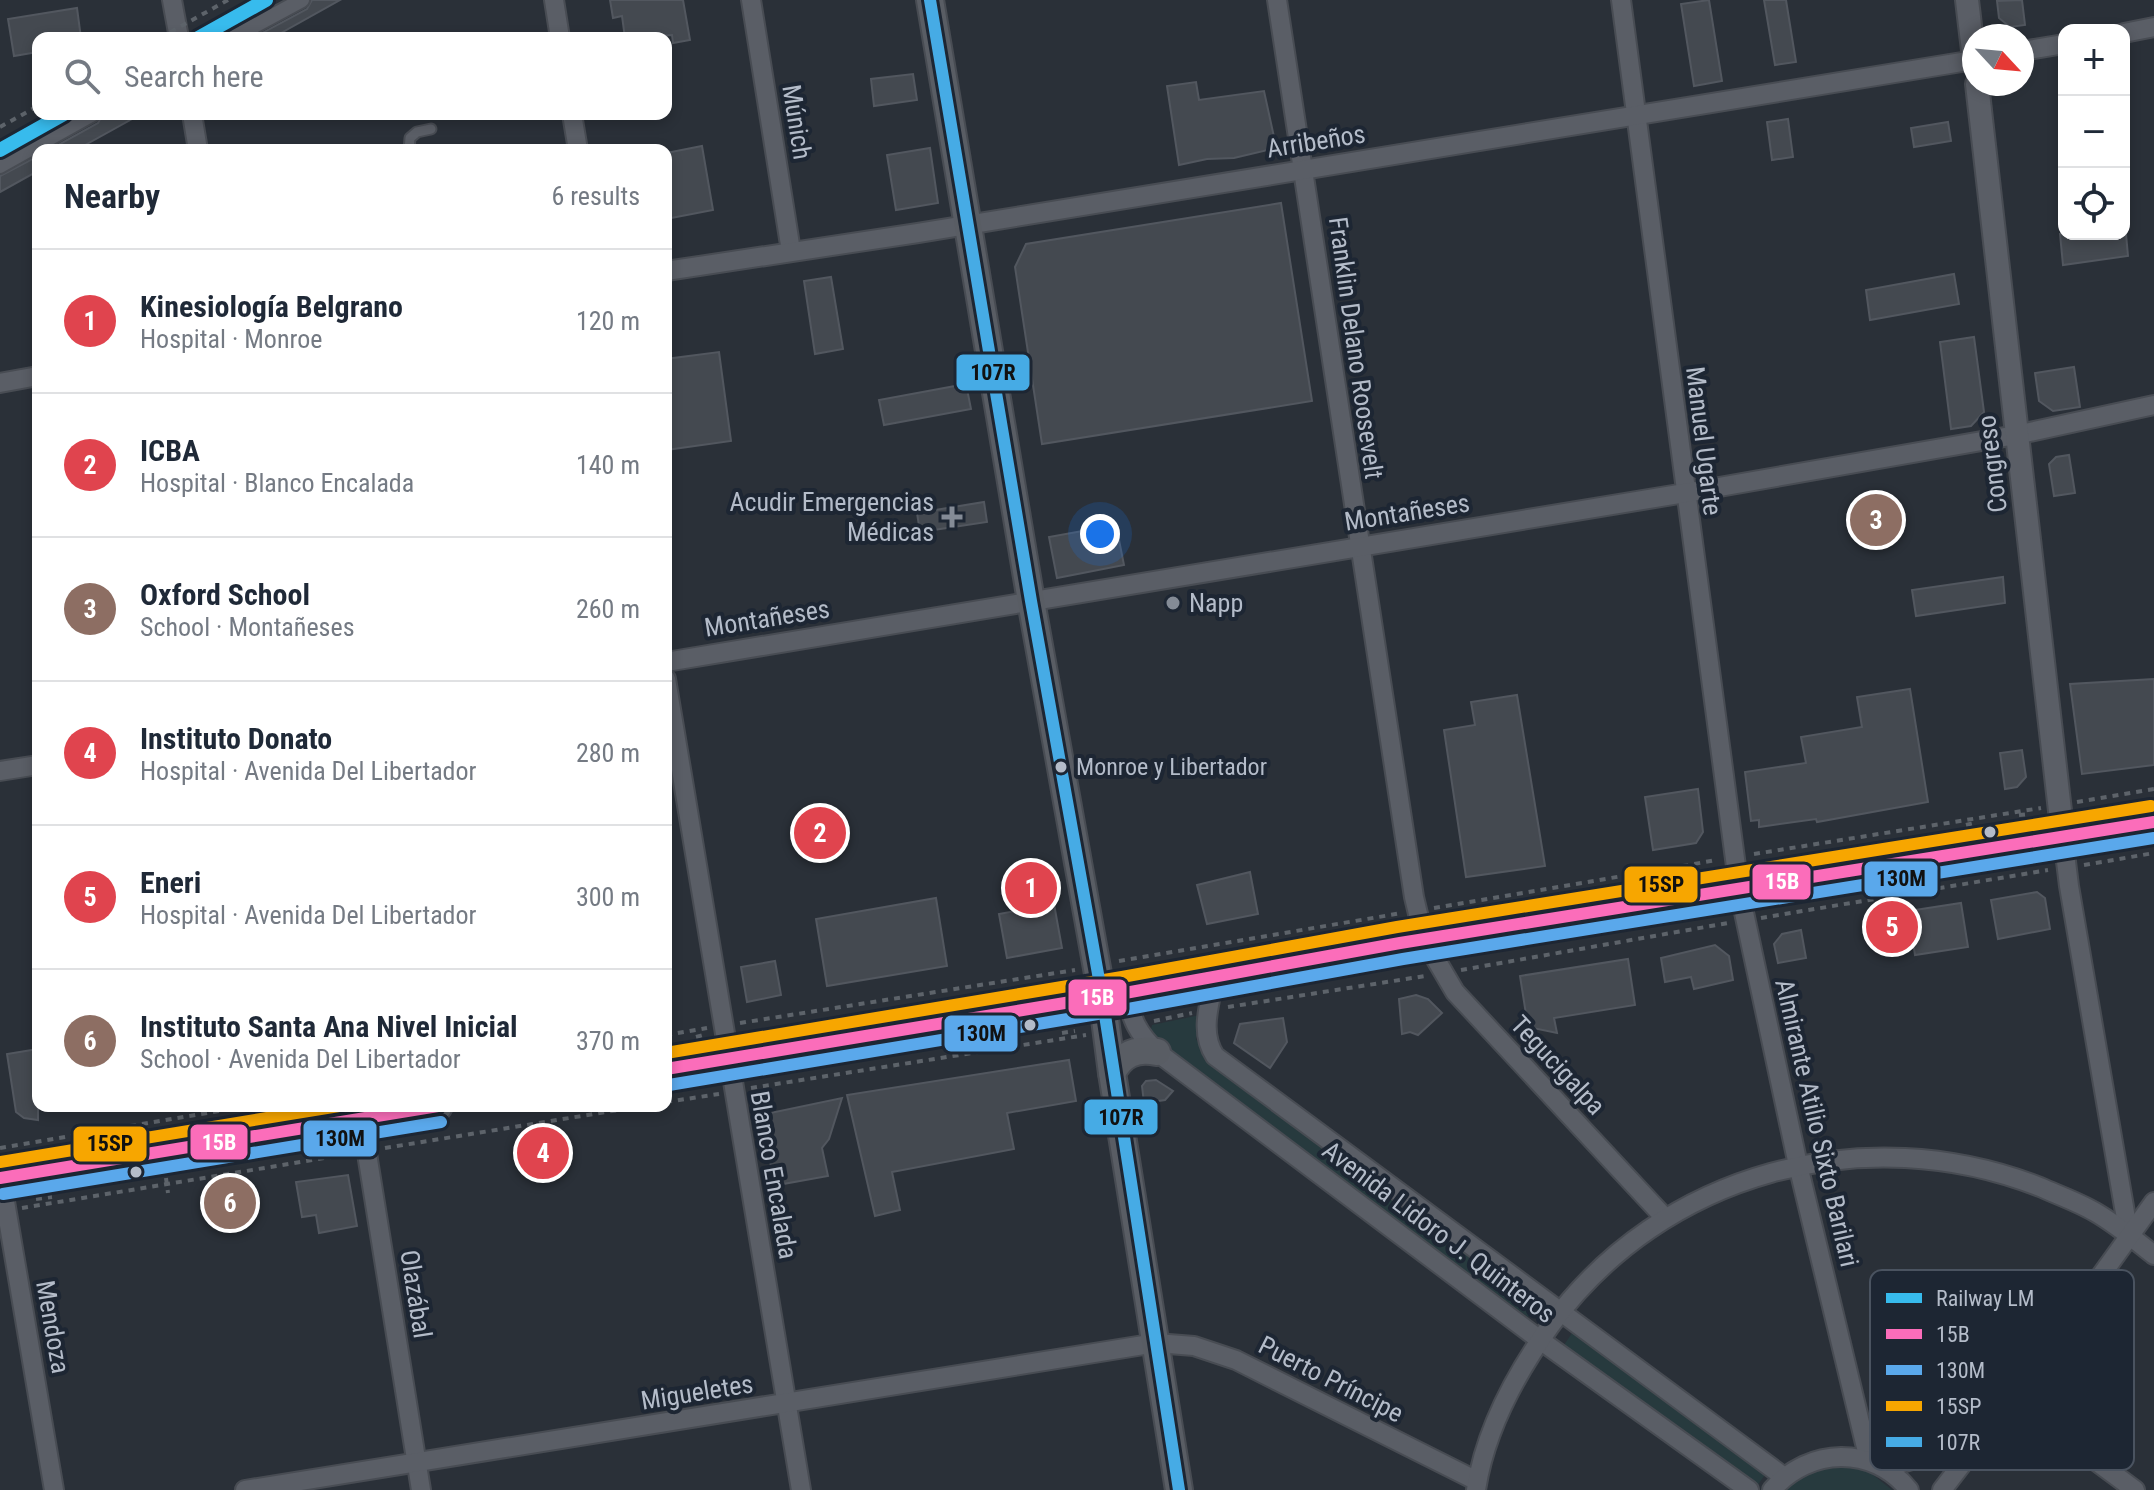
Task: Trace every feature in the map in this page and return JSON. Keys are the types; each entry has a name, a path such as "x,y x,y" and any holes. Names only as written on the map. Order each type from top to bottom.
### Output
{"main road":[{"path":"930,0 1031,601 1114,994 1107,1030 1112,1073 1179,1490"},
{"path":"672,1068 1424,939 2154,822"},
{"path":"1112,1073 1116,1064 1133,1052 1145,1049 1157,1052"},
{"path":"0,1176 360,1112"}],"street":[{"path":"172,0 178,32"},
{"path":"243,32 302,0"},
{"path":"554,0 559,32"},
{"name":"Múnich","path":"751,0 791,251"},
{"name":"Franklin Delano Roosevelt","path":"1277,0 1359,546 1414,897 1424,939"},
{"name":"Manuel Ugarte","path":"1621,0 1739,889"},
{"path":"1967,0 1970,24"},
{"path":"2130,32 2154,27"},
{"path":"2034,49 2058,45"},
{"name":"Arribeños","path":"672,270 1962,61"},
{"name":"Congreso","path":"1978,96 2063,837"},
{"path":"39,144 82,120"},
{"path":"193,120 197,144"},
{"path":"573,120 577,144"},
{"path":"0,166 32,148"},
{"path":"0,383 32,377"},
{"name":"Montañeses","path":"672,661 1685,493 2016,435 2154,405"},
{"name":"Blanco Encalada","path":"672,715 801,1490"},
{"path":"0,771 32,766"},
{"path":"2063,837 2129,1236"},
{"name":"Almirante Atilio Sixto Barilari","path":"1739,889 1798,1165 1870,1438"},
{"name":"Tegucigalpa","path":"1424,939 1455,992 1665,1218"},
{"name":"Avenida Lidoro J. Quinteros","path":"1215,976 1205,1033 1207,1045 1215,1056 1560,1312 1778,1483"},
{"name":"Avenida Lidoro J. Quinteros","path":"1114,994 1139,1035 1157,1052 1540,1340 1749,1490"},
{"name":"Olazábal","path":"360,1112 421,1490"},
{"path":"1476,1486 1494,1425 1520,1370 1560,1312 1591,1276 1620,1250 1665,1218 1724,1188 1798,1165 1868,1156 1955,1162 2021,1180 2095,1212 2154,1255"},
{"name":"Mendoza","path":"0,1176 54,1490"},
{"path":"2105,1270 2154,1202"},
{"name":"Migueletes","path":"245,1490 1156,1343"},
{"name":"Puerto Príncipe","path":"1156,1343 1194,1346 1236,1360 1476,1486"},
{"path":"1778,1483 1796,1468 1824,1457 1854,1457 1870,1462"},
{"path":"1884,1470 1909,1490"},
{"path":"1942,1490 1957,1470"},
{"path":"2108,1470 2135,1490"}],"lane":[{"path":"410,144 410,138 417,132 431,129"}],"path":[{"path":"171,32 228,0"},
{"path":"0,127 32,109"},
{"path":"2019,815 2029,814"},
{"path":"1966,825 1974,823"},
{"path":"1134,1025 2154,853"},
{"path":"672,1101 1107,1030"},
{"path":"1062,1033 1075,1031"},
{"path":"696,1037 703,1035"},
{"path":"0,1148 213,1112"},
{"path":"7,1211 166,1181 606,1112"},
{"path":"166,1181 168,1193"},
{"path":"36,1199 52,1197"}],"green space":[{"path":"1200,1015 1196,1039 1211,1064 1537,1304 1528,1317 1148,1040 1152,1025"},
{"path":"1572,1333 1767,1472 1757,1486 1564,1345"},
{"path":"1825,1465 1867,1470 1892,1490 1784,1490 1790,1481"}],"building":[{"path":"312,0 340,0 283,32 264,32 307,9"},
{"path":"610,0 683,0 690,40 673,43 672,32 624,32 622,16 613,18"},
{"path":"1709,0 1722,81 1694,86 1681,4"},
{"path":"1764,0 1786,0 1796,62 1775,65"},
{"path":"2022,0 2025,24 2006,24 1999,18 1997,1"},
{"path":"77,8 80,32 32,32 32,53 14,56 8,19"},
{"path":"913,74 917,100 874,106 871,79"},
{"path":"1196,82 1199,100 1264,91 1274,137 1268,150 1179,165 1167,86"},
{"path":"1788,119 1793,157 1772,160 1767,122"},
{"path":"100,120 130,120 87,144 60,144"},
{"path":"1948,122 1951,141 1914,147 1911,128"},
{"path":"702,146 713,210 672,218 672,152"},
{"path":"930,148 938,203 896,210 887,155"},
{"path":"32,159 32,174 0,192 0,176"},
{"path":"1281,203 1312,401 1042,444 1015,267 1026,244"},
{"path":"2061,240 2127,240 2128,256 2063,265"},
{"path":"1954,274 1959,304 1870,320 1866,290"},
{"path":"831,277 843,349 815,354 804,281"},
{"path":"1974,337 1984,412 1971,426 1951,429 1940,342"},
{"path":"719,352 731,441 672,449 672,358"},
{"path":"2074,367 2080,407 2053,411 2039,401 2035,373"},
{"path":"966,384 971,409 884,425 879,400"},
{"path":"2069,455 2075,493 2054,496 2049,464 2056,457"},
{"name":"Acudir Emergencias Médicas","path":"984,502 987,522 920,532 917,513"},
{"path":"1116,525 1124,565 1057,578 1049,537"},
{"path":"2003,577 2005,603 1916,616 1912,590"},
{"path":"2154,679 2154,765 2082,774 2070,684"},
{"path":"1910,689 1928,802 1817,822 1816,819 1759,827 1759,820 1751,821 1745,772 1806,763 1801,737 1862,727 1857,697"},
{"path":"1517,695 1545,866 1466,877 1444,730 1475,725 1471,702"},
{"path":"2022,750 2026,777 2017,787 2005,789 2000,753"},
{"path":"1698,789 1703,832 1696,843 1653,850 1645,797"},
{"path":"1250,872 1258,914 1207,924 1197,885"},
{"path":"2037,892 2045,898 2050,929 1998,939 1991,900"},
{"path":"936,898 947,966 827,986 816,919"},
{"path":"1961,903 1968,947 1915,955 1908,911"},
{"path":"1054,904 1062,948 1007,958 999,914"},
{"path":"1801,930 1806,958 1778,963 1774,944 1782,934"},
{"path":"1715,945 1729,956 1733,980 1694,989 1691,977 1665,982 1661,958"},
{"path":"1628,959 1635,1005 1554,1018 1557,1033 1528,1027 1520,976"},
{"path":"775,961 781,995 747,1002 741,967"},
{"path":"1416,995 1428,999 1442,1013 1418,1035 1410,1032 1402,1034 1399,999"},
{"path":"1283,1018 1287,1042 1270,1068 1234,1043 1240,1024"},
{"path":"32,1050 32,1112 38,1112 38,1120 24,1118 16,1112 7,1054"},
{"path":"1069,1060 1076,1101 1007,1113 1014,1149 892,1172 900,1210 875,1216 847,1095"},
{"path":"1156,1080 1173,1091 1165,1100 1144,1103 1142,1086 1146,1081"},
{"path":"842,1098 829,1139 822,1148 828,1176 783,1184 781,1176 773,1177 761,1115"},
{"path":"348,1175 357,1226 319,1233 316,1215 302,1217 296,1182"}],"rail line":[{"name":"LM","path":"209,32 266,0"},
{"name":"LM","path":"0,150 53,120"}],"transit line":[{"name":"107R","path":"930,0 1031,601 1102,996 1179,1490"},
{"name":"15SP","path":"672,1052 1122,977 1397,927 2151,806"},
{"name":"15B","path":"672,1068 1125,993 1400,943 2154,822"},
{"name":"130M","path":"672,1085 1128,1009 1403,959 2154,838"},
{"name":"15SP","path":"0,1162 303,1112"},
{"name":"15B","path":"0,1178 402,1112"},
{"name":"130M","path":"3,1194 441,1122"}],"place":[{"name":"Acudir Emergencias Médicas","path":"952,517"},
{"name":"Oxford School","path":"1876,520"},
{"name":"Napp","path":"1173,603"},
{"name":"Monroe y Libertador","path":"1061,767"},
{"name":"ICBA","path":"820,833"},
{"name":"Kinesiología Belgrano","path":"1031,888"},
{"name":"Eneri","path":"1892,927"},
{"name":"Instituto Donato","path":"543,1153"},
{"name":"Instituto Santa Ana Nivel Inicial","path":"230,1203"}]}
